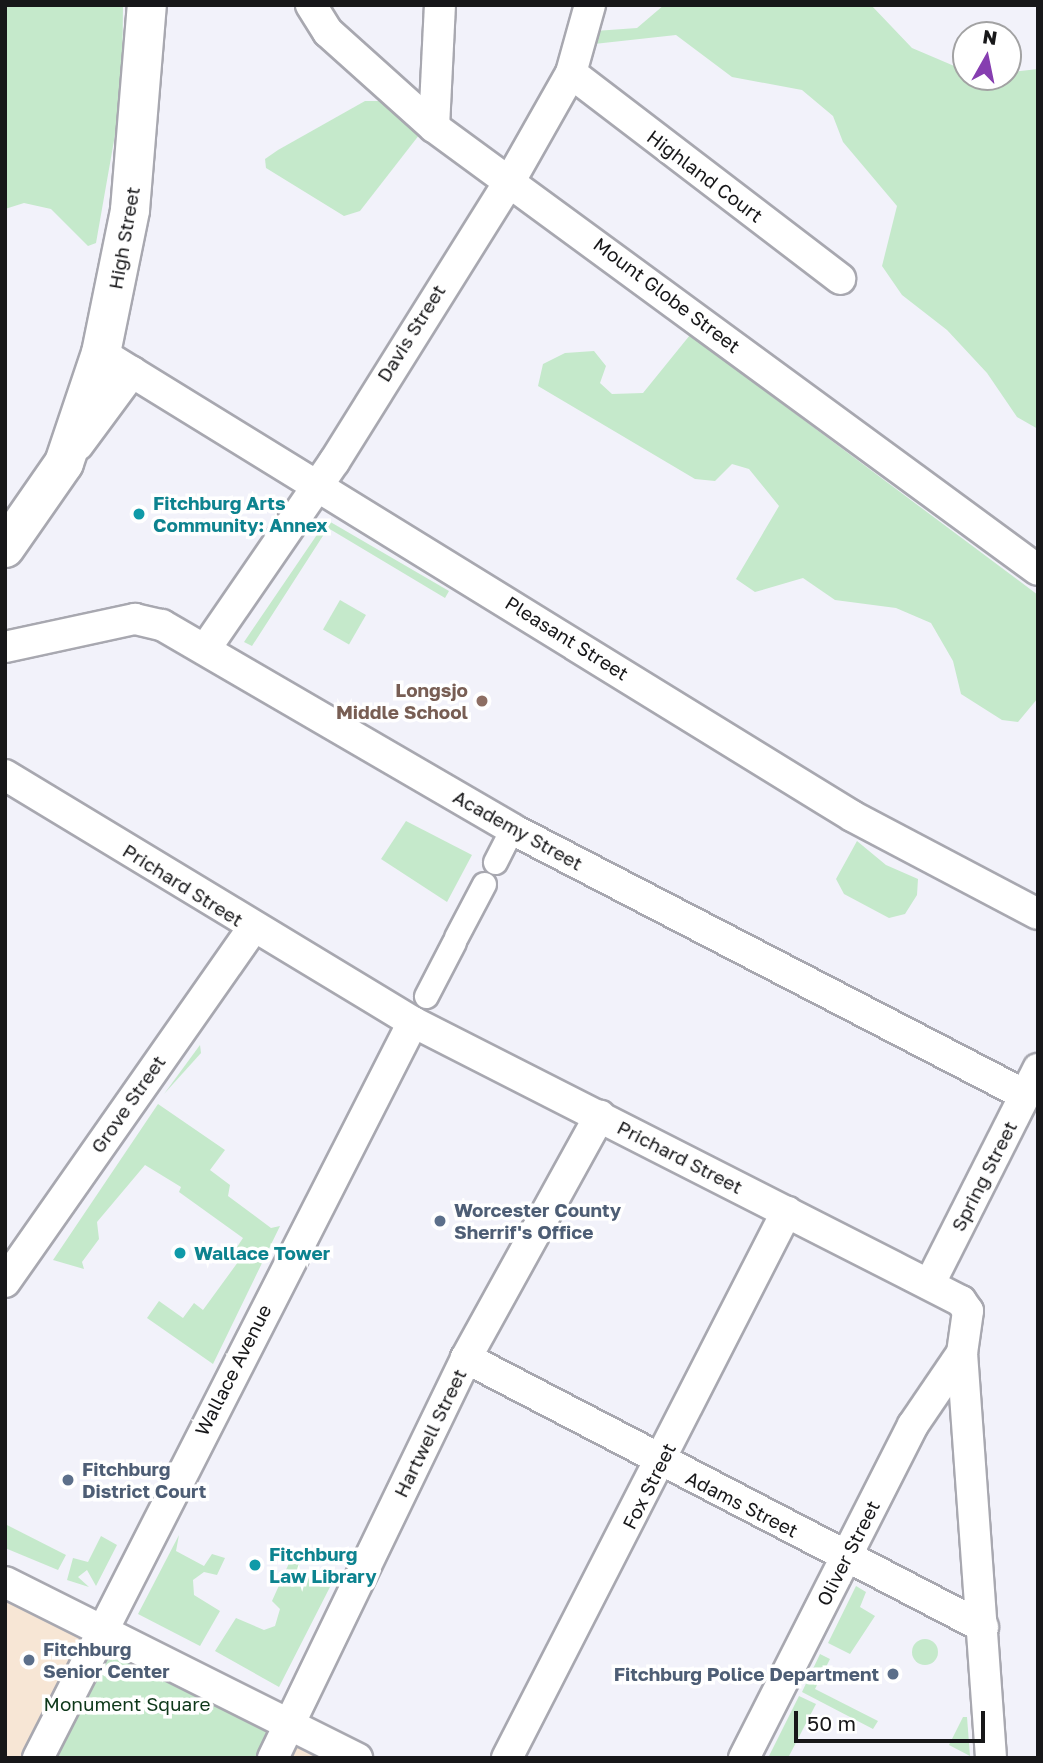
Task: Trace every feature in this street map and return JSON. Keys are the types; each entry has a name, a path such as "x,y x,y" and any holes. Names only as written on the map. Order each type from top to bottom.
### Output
{"main road":[{"name":"High Street","path":"5,548 64,463 116,363 147,5"}],"street":[{"name":"Mount Globe Street","path":"311,5 328,32 434,127 511,179 1038,570"},
{"path":"434,127 440,5"},
{"name":"Davis Street","path":"206,648 317,483 511,179 571,73 590,5"},
{"name":"Highland Court","path":"571,73 840,279"},
{"name":"Pleasant Street","path":"116,363 317,483 852,816 1038,914"},
{"name":"Academy Street","path":"5,647 135,619 206,648 512,829 1025,1095"},
{"name":"Prichard Street","path":"5,775 253,928 420,1007 600,1115 930,1283 968,1311 962,1353 991,1758"},
{"path":"420,1007 484,884"},
{"name":"Grove Street","path":"5,1282 253,928"},
{"name":"Wallace Avenue","path":"38,1758 420,1007"},
{"name":"Spring Street","path":"930,1283 1038,1069"},
{"name":"Hartwell Street","path":"273,1758 466,1359 600,1115"},
{"name":"Fox Street","path":"507,1758 661,1463 787,1212"},
{"name":"Oliver Street","path":"744,1758 913,1425 962,1353"},
{"name":"Adams Street","path":"466,1359 661,1463 983,1627"},
{"path":"5,1581 357,1758"}],"shaded area":[{"name":"Monument Square","path":"5,1582 357,1758 5,1758"}],"green space":[{"path":"5,5 123,5 122,95 96,243 88,246 51,209 24,203 5,209"},
{"path":"664,5 871,5 912,48 952,65 952,91 1022,91 1022,71 1038,69 1038,429 1017,417 987,373 947,330 902,295 882,266 897,206 843,142 833,116 802,90 732,77 676,35 594,44 595,31 637,28"},
{"path":"365,101 387,101 423,130 360,211 344,216 266,168 265,159 278,150"},
{"path":"690,335 1038,595 1038,698 1018,722 1002,720 961,694 953,661 931,623 896,608 835,600 803,578 755,592 736,579 779,506 749,469 732,464 715,481 695,479 538,386 543,364 565,353 594,351 606,366 600,383 612,394 643,393"},
{"path":"327,520 449,591 445,598 328,528 252,646 244,642"},
{"path":"340,600 366,615 349,644 323,629"},
{"path":"406,821 472,855 447,902 381,859"},
{"path":"857,841 886,865 918,879 917,895 905,914 889,918 844,894 836,879"},
{"path":"200,1045 201,1053 164,1094"},
{"path":"158,1104 225,1150 210,1170 230,1185 228,1196 271,1228 280,1226 213,1364 147,1318 159,1301 183,1318 194,1303 203,1310 238,1262 231,1256 243,1238 179,1192 181,1187 145,1165 97,1222 99,1239 82,1262 84,1269 53,1260"},
{"path":"5,1524 66,1555 58,1570 5,1548"},
{"path":"179,1535 176,1551 204,1566 212,1554 225,1558 217,1575 204,1572 193,1580 194,1595 220,1611 200,1646 138,1614"},
{"path":"101,1536 117,1545 96,1586 87,1570 78,1577 89,1587 67,1580 73,1558 88,1562"},
{"path":"294,1552 301,1555 298,1569 331,1585 279,1687 215,1651 236,1618 264,1630 275,1626 280,1609 272,1601"},
{"path":"856,1586 866,1592 860,1607 875,1616 850,1654 828,1643"},
{"name":"Monument Square","path":"104,1630 291,1725 273,1758 38,1758"},
{"path":"925,1639 934,1643 938,1652 934,1661 925,1665 916,1661 912,1652 916,1643"},
{"path":"820,1654 830,1659 815,1689 878,1721 873,1729 802,1692"},
{"path":"799,1696 816,1704 788,1758 768,1758"},
{"path":"963,1717 967,1717 970,1756 949,1745"}],"place":[{"name":"Fitchburg Arts Community: Annex","path":"139,514"},
{"name":"Longsjo Middle School","path":"482,701"},
{"name":"Worcester County Sherrif's Office","path":"440,1221"},
{"name":"Wallace Tower","path":"180,1253"},
{"name":"Fitchburg District Court","path":"68,1480"},
{"name":"Fitchburg Law Library","path":"255,1565"},
{"name":"Fitchburg Senior Center","path":"29,1660"},
{"name":"Fitchburg Police Department","path":"893,1674"}]}
